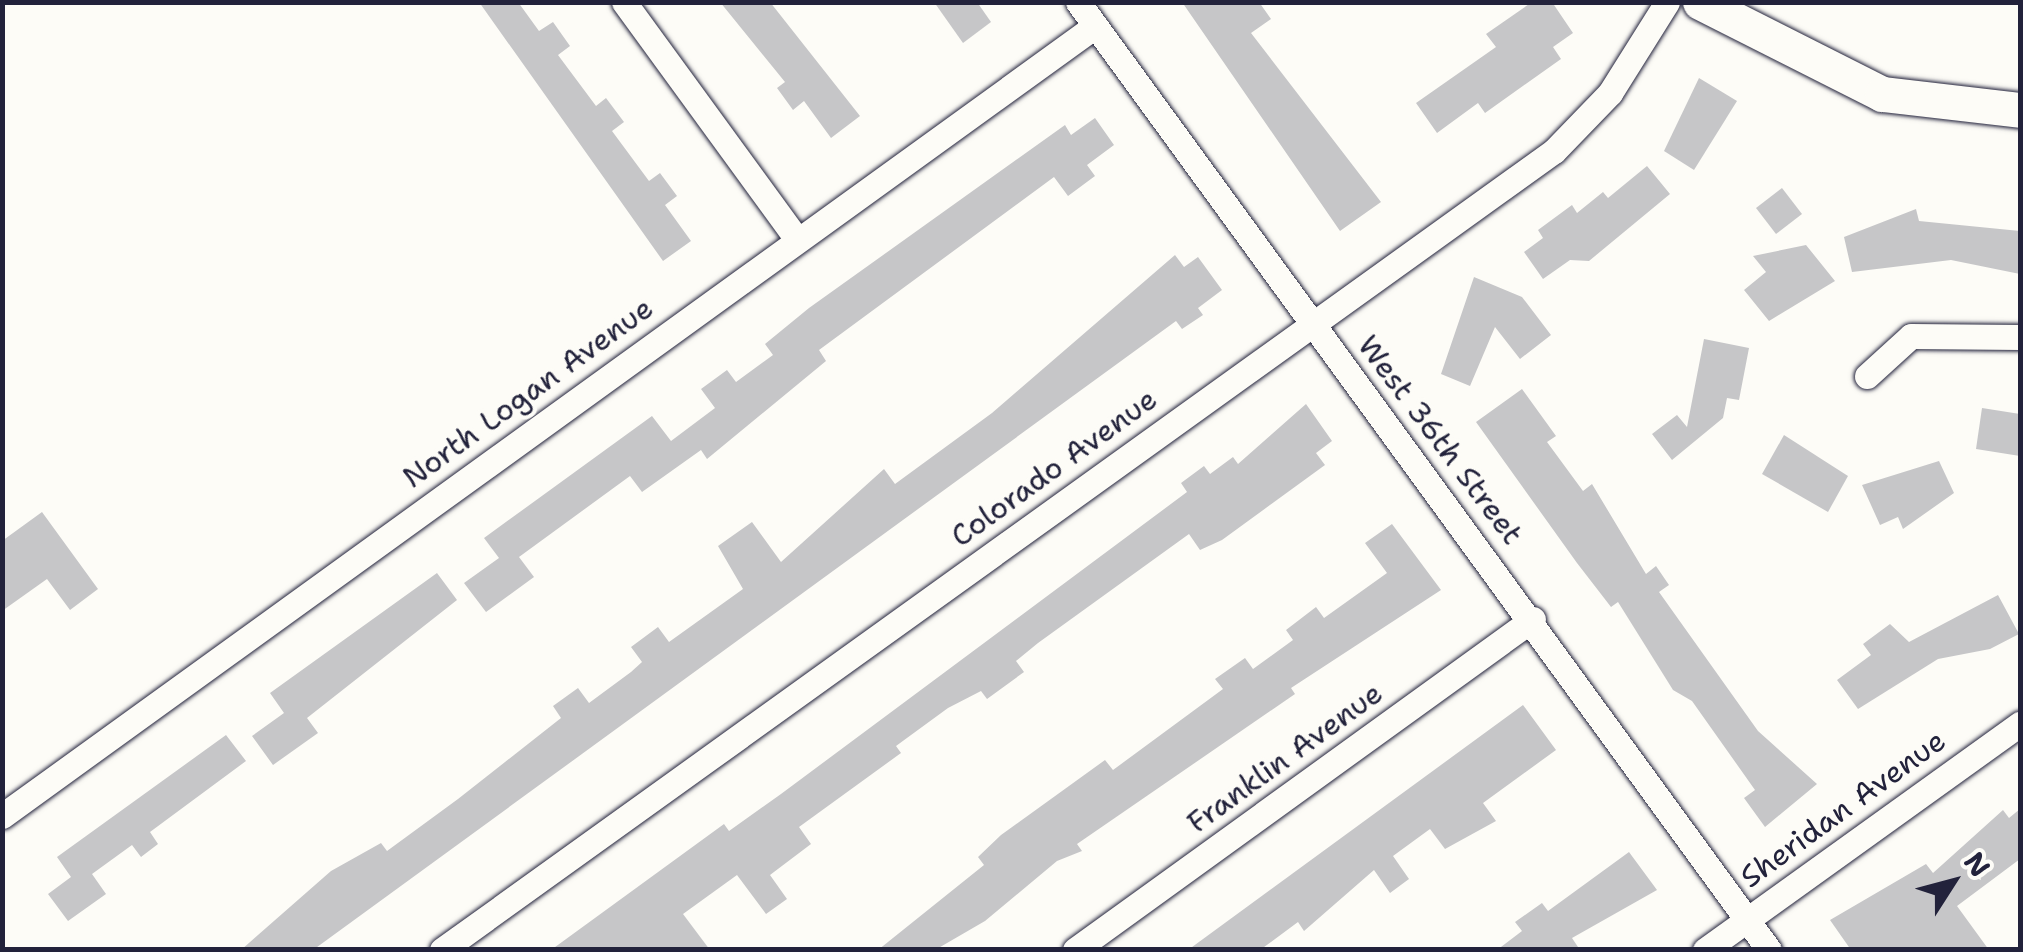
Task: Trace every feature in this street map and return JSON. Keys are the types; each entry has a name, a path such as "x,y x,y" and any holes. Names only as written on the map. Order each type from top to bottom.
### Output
{"street":[{"path":"624,2 796,238"},
{"name":"West 36th Street","path":"1078,2 1533,619 1769,950"},
{"name":"Colorado Avenue","path":"442,950 1554,151 1610,93 1666,2"},
{"path":"1700,2 1882,94 2020,110"},
{"name":"North Logan Avenue","path":"2,816 796,238 1095,26"},
{"path":"1867,376 1911,336 2020,336"},
{"name":"Franklin Avenue","path":"1074,950 1533,619"},
{"name":"Sheridan Avenue","path":"1706,950 2020,724"}],"building":[{"path":"479,2 518,2 539,31 553,22 570,46 558,55 596,106 606,98 624,122 612,131 649,181 660,173 677,196 665,205 691,241 663,261"},
{"path":"720,2 770,2 860,116 831,138 804,101 793,110 777,88 785,82"},
{"path":"934,2 977,2 991,22 963,43"},
{"path":"1182,2 1259,2 1271,19 1251,33 1381,202 1340,231"},
{"path":"1532,2 1552,2 1573,33 1553,47 1561,59 1485,113 1478,103 1437,133 1416,103 1496,47 1486,34"},
{"path":"1699,78 1737,101 1694,170 1664,151"},
{"path":"1095,118 1114,145 1087,165 1095,176 1068,196 1054,177 819,350 826,361 707,459 701,450 642,492 630,476 519,557 534,577 486,612 464,583 499,558 484,538 652,416 671,441 715,408 701,389 727,370 736,382 773,355 765,344 809,308 1065,125 1071,135"},
{"path":"1647,166 1670,194 1589,261 1570,260 1543,279 1524,252 1543,238 1538,230 1572,205 1577,213 1603,192 1608,198"},
{"path":"1782,188 1802,214 1776,234 1756,208"},
{"path":"1916,209 1919,221 2020,231 2020,274 1951,260 1852,272 1844,237"},
{"path":"1806,245 1835,281 1769,321 1744,290 1766,272 1753,256"},
{"path":"1175,255 1184,267 1198,257 1222,290 1198,308 1203,315 1182,329 1176,321 313,950 241,950 331,871 381,843 387,851 458,799 561,718 553,706 578,688 589,703 631,672 642,662 631,647 658,627 669,642 743,589 718,546 752,522 781,562 884,469 895,484 992,413"},
{"path":"1474,277 1522,297 1551,335 1520,359 1495,327 1470,386 1441,374"},
{"path":"1704,339 1749,348 1739,400 1727,398 1723,418 1672,460 1652,434 1677,415 1687,427"},
{"path":"1522,389 1556,436 1547,442 1583,491 1592,484 1646,574 1656,566 1669,585 1659,592 1758,731 1817,784 1765,827 1744,798 1755,790 1692,701 1673,690 1618,602 1611,607 1476,422"},
{"path":"1306,404 1332,441 1316,453 1325,465 1222,540 1200,550 1189,534 1038,643 1016,661 1024,672 987,699 981,691 948,708 896,746 901,753 799,827 811,844 770,875 787,899 766,914 737,875 683,914 710,950 551,950 724,824 729,831 781,794 1187,492 1181,483 1204,466 1210,474 1233,457 1238,464"},
{"path":"1982,408 2020,414 2020,456 1976,449"},
{"path":"1784,435 1848,476 1828,512 1762,474"},
{"path":"1939,461 1954,493 1903,529 1898,517 1880,525 1862,485"},
{"path":"42,512 98,589 70,610 47,579 2,611 2,541"},
{"path":"1392,524 1441,590 1291,688 1295,694 1077,844 1082,851 1057,861 985,921 935,950 878,950 984,865 978,857 1001,835 1105,760 1113,770 1223,689 1215,679 1245,658 1253,669 1293,640 1286,630 1316,607 1324,618 1387,573 1365,543"},
{"path":"437,573 457,600 307,718 318,733 273,765 252,736 284,713 270,693"},
{"path":"1998,595 2019,634 1990,649 1938,659 1858,709 1837,680 1871,655 1863,644 1890,624 1909,642"},
{"path":"1523,705 1556,750 1483,803 1496,821 1445,849 1430,829 1393,856 1409,879 1390,893 1374,870 1304,931 1298,922 1260,950 1188,950"},
{"path":"226,735 246,761 150,832 158,844 141,857 132,845 92,874 106,894 68,921 48,894 71,877 57,857"},
{"path":"2020,809 2020,859 1957,906 1989,950 1851,950 1830,920 1926,864 1933,873 2003,810 2009,818"},
{"path":"1629,852 1657,890 1572,938 1580,950 1497,950 1522,931 1515,922 1542,903 1548,911"}]}
